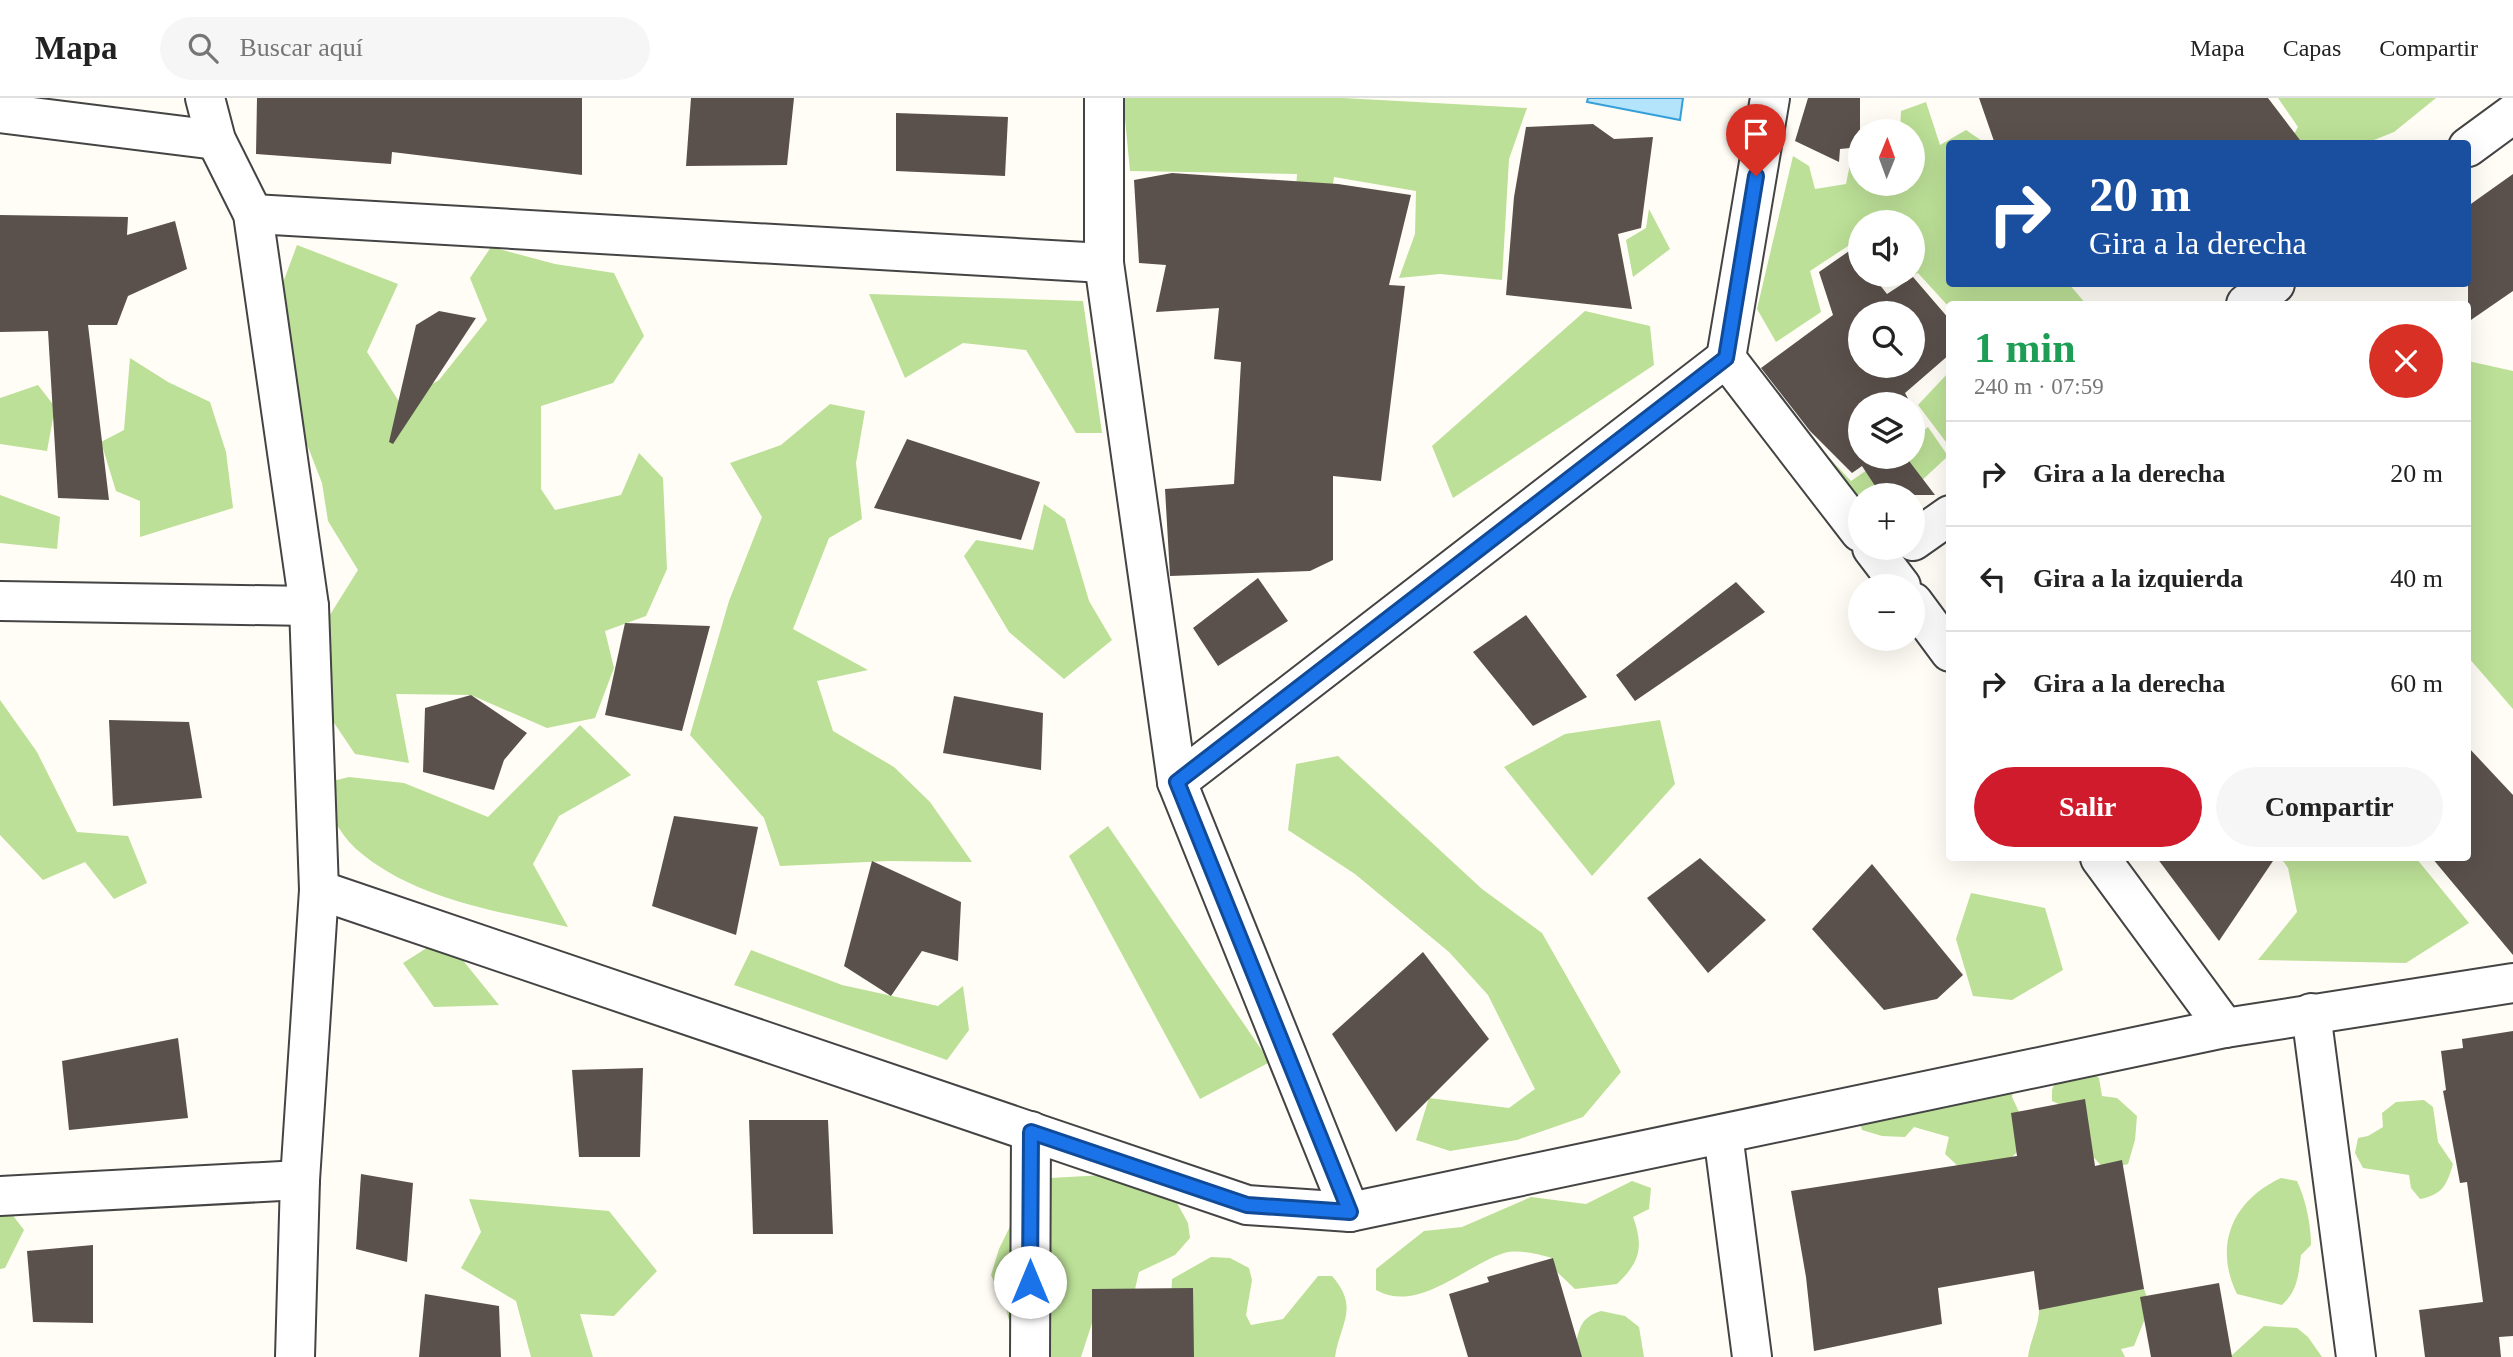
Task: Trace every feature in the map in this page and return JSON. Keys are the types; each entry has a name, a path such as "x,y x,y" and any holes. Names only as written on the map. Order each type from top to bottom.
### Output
{"street":[{"path":"205,98 216,140 253,214 309,606 319,890 300,1180 295,1357"},
{"path":"1104,98 1104,262 1177,782 1350,1212"},
{"path":"1177,782 1726,358 1770,98"},
{"path":"0,113 216,140"},
{"path":"2471,145 2513,114"},
{"path":"253,214 1104,262"},
{"path":"2250,301 2271,287"},
{"path":"1726,358 1848,516"},
{"path":"1925,534 1946,518"},
{"path":"0,601 309,606"},
{"path":"1925,618 1946,647"},
{"path":"2102,861 2225,1028"},
{"path":"319,890 1247,1205 1350,1212 2225,1028 2513,983"},
{"path":"2311,1013 2356,1357"},
{"path":"1030,1357 1031,1132"},
{"path":"1723,1134 1752,1357"},
{"path":"0,1196 300,1180"}],"green space":[{"path":"1123,98 1343,98 1527,108 1509,159 1502,280 1440,274 1399,278 1415,234 1416,191 1334,177 1325,245 1293,234 1297,174 1130,171"},
{"path":"2278,98 2436,98 2394,132 2374,140 2291,140 2298,127"},
{"path":"1926,102 1940,145 1946,142 1946,287 2072,287 2083,301 1946,301 1946,304 1925,281 1925,210 1848,210 1848,246 1810,271 1821,312 1776,342 1757,309 1793,156 1809,166 1815,189 1846,184 1848,174 1848,196 1925,196 1925,119 1901,119 1901,111"},
{"path":"1966,130 1981,140 1949,140"},
{"path":"1649,209 1670,249 1633,277 1626,240 1646,228"},
{"path":"297,245 398,284 367,352 400,403 439,380 487,320 470,278 491,247 555,264 614,273 644,336 613,383 541,406 541,489 555,510 621,495 639,453 663,478 667,569 646,616 605,631 614,668 595,718 547,728 471,695 396,694 409,763 355,754 322,705 328,618 358,570 328,521 322,483 264,334"},
{"path":"869,294 1083,301 1102,433 1076,433 1026,350 963,343 905,378"},
{"path":"1585,311 1650,326 1654,365 1453,498 1432,446"},
{"path":"130,358 168,382 210,402 226,452 233,508 140,537 140,501 116,491 101,442 124,430"},
{"path":"2471,362 2513,371 2513,709 2471,660"},
{"path":"1946,375 1946,442 1925,414 1925,398"},
{"path":"38,385 55,407 47,451 0,444 0,398"},
{"path":"830,404 865,411 856,463 862,519 829,538 793,629 868,670 817,681 833,731 894,767 930,802 972,862 889,861 780,866 764,818 690,735 729,601 762,517 730,463 781,445"},
{"path":"1928,427 1946,453 1946,458 1919,483 1848,483 1848,493 1816,444 1851,481 1868,469 1925,469 1925,429"},
{"path":"0,495 60,517 57,549 0,543"},
{"path":"1044,504 1065,519 1089,601 1112,640 1064,679 1009,632 964,556 976,540 1033,550"},
{"path":"0,700 37,752 77,832 128,836 147,883 114,899 85,862 43,880 0,835"},
{"path":"1660,720 1675,784 1592,876 1504,767 1565,734"},
{"path":"580,725 631,775 559,816 533,864 568,927 456,901 402,880 349,842 313,786 349,777 404,783 488,817"},
{"path":"1338,756 1482,889 1542,933 1621,1072 1583,1117 1517,1140 1450,1151 1416,1140 1429,1098 1509,1108 1535,1089 1488,995 1449,952 1355,874 1288,830 1296,764"},
{"path":"1108,826 1270,1062 1200,1099 1069,856"},
{"path":"2283,861 2418,861 2469,923 2406,963 2258,960 2297,912 2288,868"},
{"path":"1971,893 2045,908 2063,970 2012,1000 1973,996 1956,939"},
{"path":"444,937 499,1005 434,1007 403,963"},
{"path":"751,950 842,985 938,1006 963,986 969,1030 947,1060 734,985"},
{"path":"2092,1073 2099,1078 2102,1096 2117,1098 2137,1116 2135,1140 2128,1164 2105,1170 2088,1151 2068,1108 2052,1101 2052,1090 2058,1075"},
{"path":"2014,1086 2012,1097 2019,1112 2017,1152 2006,1163 1958,1166 1945,1154 1949,1137 1914,1127 1905,1137 1882,1136 1862,1130 1858,1116"},
{"path":"2424,1100 2433,1107 2438,1142 2453,1164 2439,1192 2420,1199 2411,1188 2409,1175 2363,1168 2355,1153 2358,1138 2368,1136 2383,1127 2382,1113 2396,1102"},
{"path":"1104,1175 1177,1203 1188,1223 1190,1238 1175,1255 1139,1272 1135,1289 1103,1322 1092,1323 1081,1357 1018,1357 1006,1308 991,1275 999,1249 1033,1179"},
{"path":"2281,1178 2297,1181 2307,1213 2311,1245 2301,1255 2294,1288 2282,1305 2237,1294 2227,1258 2232,1226 2240,1211 2264,1187"},
{"path":"1632,1181 1651,1188 1649,1209 1633,1217 1638,1237 1638,1254 1631,1268 1617,1284 1575,1289 1557,1272 1552,1258 1516,1252 1489,1259 1424,1292 1392,1296 1376,1290 1376,1269 1424,1231 1462,1227 1531,1197 1586,1204"},
{"path":"469,1199 609,1211 657,1271 614,1316 580,1314 593,1357 531,1357 516,1301 461,1268 481,1232"},
{"path":"0,1204 4,1204 24,1230 5,1268 0,1269"},
{"path":"1211,1257 1230,1258 1249,1268 1252,1280 1246,1315 1251,1325 1283,1319 1318,1276 1332,1276 1345,1297 1347,1307 1335,1357 1194,1357 1171,1301 1172,1279"},
{"path":"2144,1289 2150,1306 2134,1346 2121,1349 2125,1357 2028,1357 2039,1310 2060,1294"},
{"path":"1601,1311 1625,1316 1639,1327 1644,1357 1574,1357 1580,1328 1587,1318"},
{"path":"2264,1326 2297,1328 2308,1337 2322,1357 2230,1357"}],"water":[{"path":"1588,98 1683,98 1680,120 1587,102"}],"building":[{"path":"257,98 582,98 582,175 392,152 391,164 256,154"},
{"path":"691,98 794,98 787,165 686,166"},
{"path":"1808,98 1860,98 1860,119 1848,119 1848,148 1840,149 1839,162 1795,141"},
{"path":"1979,98 2268,98 2300,140 1994,140"},
{"path":"896,113 1008,117 1005,176 896,171"},
{"path":"1593,124 1614,139 1653,137 1641,228 1618,234 1632,309 1506,295 1514,197 1526,127"},
{"path":"1172,173 1338,184 1411,195 1389,285 1405,286 1381,481 1333,476 1333,560 1310,571 1170,576 1165,489 1234,484 1241,362 1214,359 1219,308 1156,312 1166,265 1139,263 1134,180"},
{"path":"2513,174 2513,291 2471,320 2468,287 2471,287 2471,204"},
{"path":"0,215 128,217 127,235 175,221 187,269 128,296 117,325 88,325 109,500 58,498 48,331 0,332"},
{"path":"1848,252 1848,287 1881,287 1887,294 1898,287 1922,287 1946,315 1946,357 1925,376 1925,301 1848,301 1848,378 1922,378 1906,392 1848,392 1848,469 1810,431 1761,368 1833,315 1819,272"},
{"path":"439,311 476,318 393,444 389,442 416,325"},
{"path":"907,439 1040,482 1021,540 874,508"},
{"path":"1864,469 1915,469 1935,495 1925,495 1925,483 1873,483"},
{"path":"1258,578 1288,621 1218,666 1193,628"},
{"path":"1736,582 1765,612 1635,701 1616,675"},
{"path":"1526,615 1587,697 1533,726 1473,652"},
{"path":"625,623 710,626 682,731 605,715"},
{"path":"471,695 527,733 504,760 494,790 423,772 425,708"},
{"path":"954,696 1043,713 1041,770 943,753"},
{"path":"109,720 189,722 202,798 113,806"},
{"path":"2471,750 2513,795 2513,955 2435,861 2471,861"},
{"path":"674,816 758,827 736,935 652,906"},
{"path":"1700,858 1766,920 1708,973 1647,898"},
{"path":"872,861 961,902 958,961 922,951 891,996 844,966"},
{"path":"2159,861 2273,861 2219,941"},
{"path":"1872,864 1963,975 1937,999 1884,1010 1812,929"},
{"path":"1423,952 1489,1039 1396,1132 1332,1034"},
{"path":"2513,1031 2513,1336 2499,1337 2501,1357 2425,1357 2419,1310 2483,1302 2467,1182 2460,1183 2443,1091 2446,1090 2441,1051 2463,1048 2462,1039"},
{"path":"178,1038 188,1118 69,1130 62,1061"},
{"path":"643,1068 640,1157 579,1157 572,1070"},
{"path":"2085,1099 2095,1166 2122,1160 2144,1289 2039,1310 2034,1271 1938,1288 1942,1324 1814,1351 1806,1277 1791,1191 2017,1156 2011,1113"},
{"path":"749,1120 828,1120 833,1234 753,1234"},
{"path":"361,1174 413,1183 407,1262 356,1249"},
{"path":"93,1245 93,1323 33,1322 27,1251"},
{"path":"1553,1258 1582,1357 1468,1357 1449,1294 1489,1282 1487,1277"},
{"path":"2219,1283 2232,1357 2151,1357 2140,1297"},
{"path":"1193,1288 1194,1357 1092,1357 1092,1289"},
{"path":"425,1294 499,1306 501,1357 419,1357"}],"route":[{"path":"1030,1282 1031,1132 1156,1177 1247,1205 1350,1212 1177,782 1726,358 1756,176"}]}
